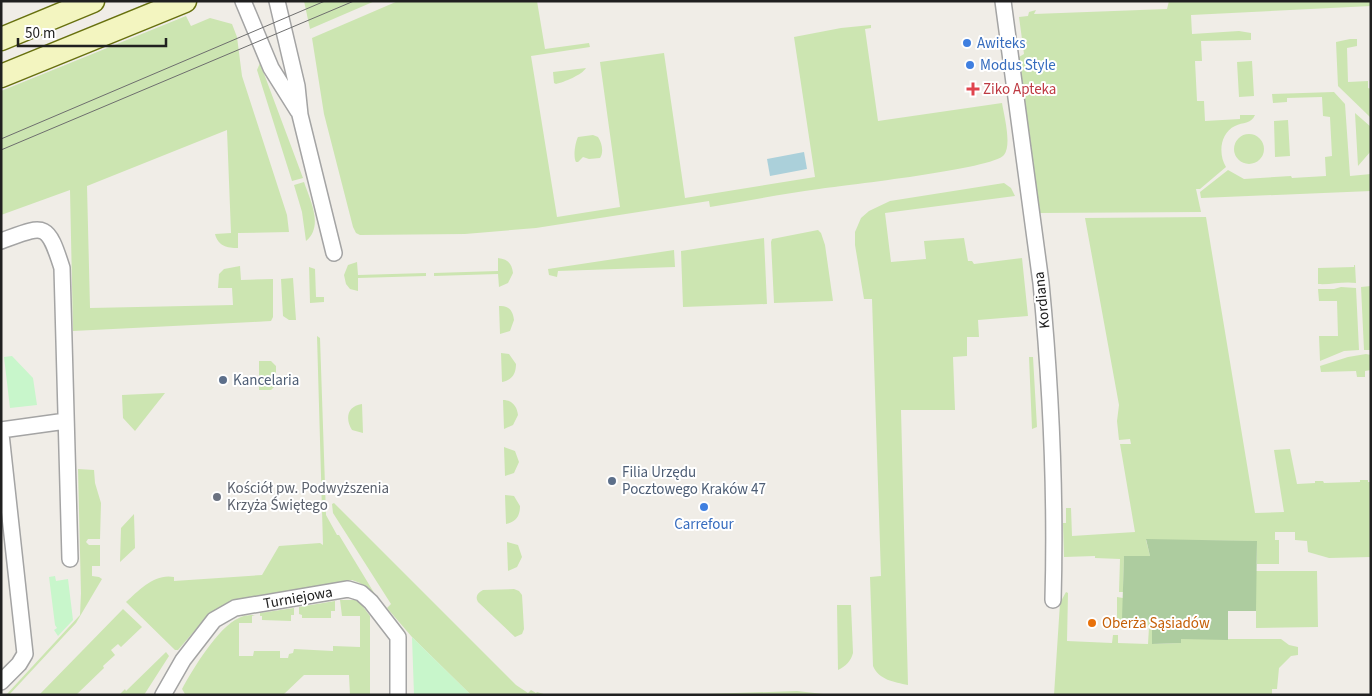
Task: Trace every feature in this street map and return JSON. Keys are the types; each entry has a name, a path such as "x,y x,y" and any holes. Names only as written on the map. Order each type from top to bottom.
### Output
{"main road":[{"path":"1,39 93,1"},
{"path":"1,76 185,1"}],"street":[{"path":"243,1 271,68 300,115"},
{"path":"277,1 297,86 300,115 334,253"},
{"name":"Kordiana","path":"1003,1 1045,325 1053,460 1054,600"},
{"path":"1,241 33,230 44,231 50,235 62,268 70,559"},
{"path":"1,682 19,664 25,654 8,562 1,432 66,421"},
{"name":"Turniejowa","path":"163,695 183,660 214,620 235,608 348,589 361,593 372,602 398,637 398,695"}],"green space":[{"path":"304,1 375,1 310,29"},
{"path":"398,1 537,1 545,49 589,43 590,47 531,56 557,217 620,207 600,62 664,53 685,198 815,177 794,37 841,28 871,25 871,28 865,29 878,121 1002,103 1007,130 1006,150 1004,155 994,160 974,166 710,207 709,201 536,228 465,234 360,235 356,233 353,227 324,114 312,38"},
{"path":"1169,1 1371,1 1371,6 1191,15 1192,34 1239,31 1251,33 1251,40 1201,41 1202,61 1195,61 1197,101 1204,101 1205,121 1240,119 1240,115 1255,115 1251,120 1230,129 1223,139 1221,150 1226,167 1200,189 1196,189 1201,212 1040,213 1019,57 1024,54 1019,17 1028,16 1029,12 1036,10 1034,14 1167,9"},
{"path":"186,16 191,26 210,18 232,24 237,37 242,76 287,215 289,232 238,233 238,248 227,247 216,238 215,234 231,233 227,130 87,186 90,308 233,305 232,288 218,288 219,274 224,269 240,266 241,280 273,279 273,317 271,321 73,331 70,190 1,215 1,91"},
{"path":"1357,39 1357,46 1347,48 1348,82 1368,81 1368,88 1371,89 1371,118 1338,86 1336,42"},
{"path":"1252,61 1254,96 1239,97 1237,62"},
{"path":"260,63 303,178 292,181 257,70"},
{"path":"586,68 581,73 564,82 554,83 553,72"},
{"path":"1334,92 1345,104 1350,176 1371,174 1371,191 1201,198 1200,192 1228,170 1244,179 1326,176 1325,157 1332,156 1330,117 1323,116 1322,97 1287,98 1287,102 1273,103 1272,94"},
{"path":"1355,113 1371,127 1371,151 1358,166"},
{"path":"1288,120 1290,156 1275,157 1274,121"},
{"path":"1249,134 1255,135 1263,143 1263,155 1255,163 1249,164 1243,163 1235,155 1234,149 1235,143 1243,135"},
{"path":"593,135 598,137 601,145 602,153 600,158 589,159 583,157 576,162 575,150 578,137"},
{"path":"304,182 315,220 311,235 306,241 302,212 294,185"},
{"path":"1004,183 1011,188 1015,196 885,213 891,262 926,259 924,241 964,238 968,261 972,261 974,264 1022,258 1028,316 978,320 979,337 967,337 967,356 953,357 955,410 901,410 908,685 883,677 873,666 870,577 881,576 872,299 864,299 855,245 855,232 861,218 869,211 890,201"},
{"path":"1206,217 1255,513 1284,512 1274,450 1290,449 1297,484 1315,483 1315,481 1323,481 1324,483 1368,480 1368,482 1371,482 1371,557 1329,558 1308,552 1307,541 1295,540 1295,532 1275,532 1275,540 1279,540 1279,564 1257,564 1257,541 1146,540 1150,556 1124,556 1123,592 1119,592 1120,559 1095,558 1095,556 1064,557 1063,523 1066,523 1066,508 1071,508 1072,536 1135,532 1120,444 1131,444 1130,439 1119,440 1117,421 1119,405 1085,218"},
{"path":"818,230 825,245 833,301 774,303 772,239"},
{"path":"764,238 767,304 683,307 681,251"},
{"path":"674,250 675,267 558,271 557,277 549,275 548,269"},
{"path":"498,258 509,262 513,273 508,283 499,287 498,274 434,276 434,273 498,271"},
{"path":"357,262 358,275 426,273 426,276 358,278 358,291 350,289 346,284 344,275 348,265"},
{"path":"1354,265 1356,283 1318,284 1318,268 1354,267"},
{"path":"309,267 315,269 316,297 324,297 324,302 310,303"},
{"path":"293,278 296,320 289,320 283,316 281,279"},
{"path":"1371,286 1371,350 1364,350 1361,287"},
{"path":"1356,288 1359,350 1344,351 1320,361 1319,336 1338,336 1337,301 1319,301 1318,289"},
{"path":"499,306 505,306 510,309 514,320 510,331 500,334"},
{"path":"317,336 320,338 326,515 376,596 373,596 360,583 352,580 250,598 224,605 209,614 178,650 175,650 126,602 136,592 154,580 167,576 174,577 174,581 262,575 279,546 320,543 323,545"},
{"path":"501,353 509,354 516,364 513,376 502,382"},
{"path":"1371,355 1371,370 1365,371 1365,377 1357,377 1356,371 1321,372 1320,366 1348,357"},
{"path":"12,356 33,378 37,405 10,408 4,357"},
{"path":"1029,357 1033,357 1037,427 1032,429"},
{"path":"259,361 271,361 276,366 276,385 271,390 259,390"},
{"path":"165,393 135,431 123,418 122,395"},
{"path":"503,400 514,404 518,415 513,425 504,429"},
{"path":"362,404 363,433 352,430 348,422 350,410"},
{"path":"504,447 515,451 519,462 514,473 505,476"},
{"path":"78,469 94,470 95,483 101,503 100,539 88,539 86,542 89,545 100,545 100,566 92,566 92,576 102,579 76,623 9,695 6,695 80,615"},
{"path":"505,495 514,496 520,506 517,518 506,524"},
{"path":"334,503 516,685 528,693 531,690 547,695 471,695 412,637 387,608 391,604 333,513 332,504"},
{"path":"134,514 135,548 120,562 121,528"},
{"path":"1146,539 1257,541 1256,611 1228,611 1228,640 1181,639 1181,643 1152,644 1152,620 1122,619 1124,556 1150,556"},
{"path":"507,542 518,545 522,557 517,567 508,571"},
{"path":"1256,571 1317,571 1318,627 1256,628"},
{"path":"55,576 56,581 68,579 73,620 58,636 54,630 57,628 55,625 49,577"},
{"path":"514,589 522,595 524,629 522,634 515,637 478,602 477,598 478,594 483,590"},
{"path":"1066,592 1068,593 1067,641 1112,643 1113,635 1118,635 1118,643 1148,644 1149,627 1122,626 1122,623 1117,622 1117,597 1123,598 1123,619 1152,620 1152,644 1181,643 1181,639 1281,639 1289,645 1298,647 1298,655 1291,656 1279,668 1277,689 1272,689 1272,695 1054,695 1060,603"},
{"path":"340,600 358,600 370,616 370,695 350,695 349,675 304,675 283,695 192,695 185,694 182,689 199,660 215,639 231,623 245,616 255,615 252,616 252,623 239,623 239,656 253,656 254,651 280,651 280,658 288,658 294,649 333,651 333,646 360,647 360,616 342,616"},
{"path":"335,601 335,611 331,611 331,618 302,618 302,615 299,614 299,607"},
{"path":"837,605 851,605 853,653 848,663 838,670"},
{"path":"294,608 294,615 291,615 291,621 262,620 262,616 260,616 260,613"},
{"path":"123,609 142,627 121,647 118,644 111,650 115,655 103,666 104,668 76,695 39,695"},
{"path":"412,637 471,695 414,695"},
{"path":"166,652 169,656 144,695 119,695 125,689 126,691"},
{"path":"797,691 832,695 677,695"}],"water":[{"path":"804,152 807,169 770,176 767,159"}],"tram line":[{"path":"1,139 325,1"},
{"path":"1,150 354,1"}],"place":[{"name":"Awiteks","path":"967,43"},
{"name":"Modus Style","path":"970,65"},
{"name":"Ziko Apteka","path":"973,89"},
{"name":"Kancelaria","path":"223,380"},
{"name":"Filia Urzędu Pocztowego Kraków 47","path":"612,481"},
{"name":"Kościół pw. Podwyższenia Krzyża Świętego","path":"217,497"},
{"name":"Carrefour","path":"704,507"},
{"name":"Oberża Sąsiadów","path":"1092,623"}]}
